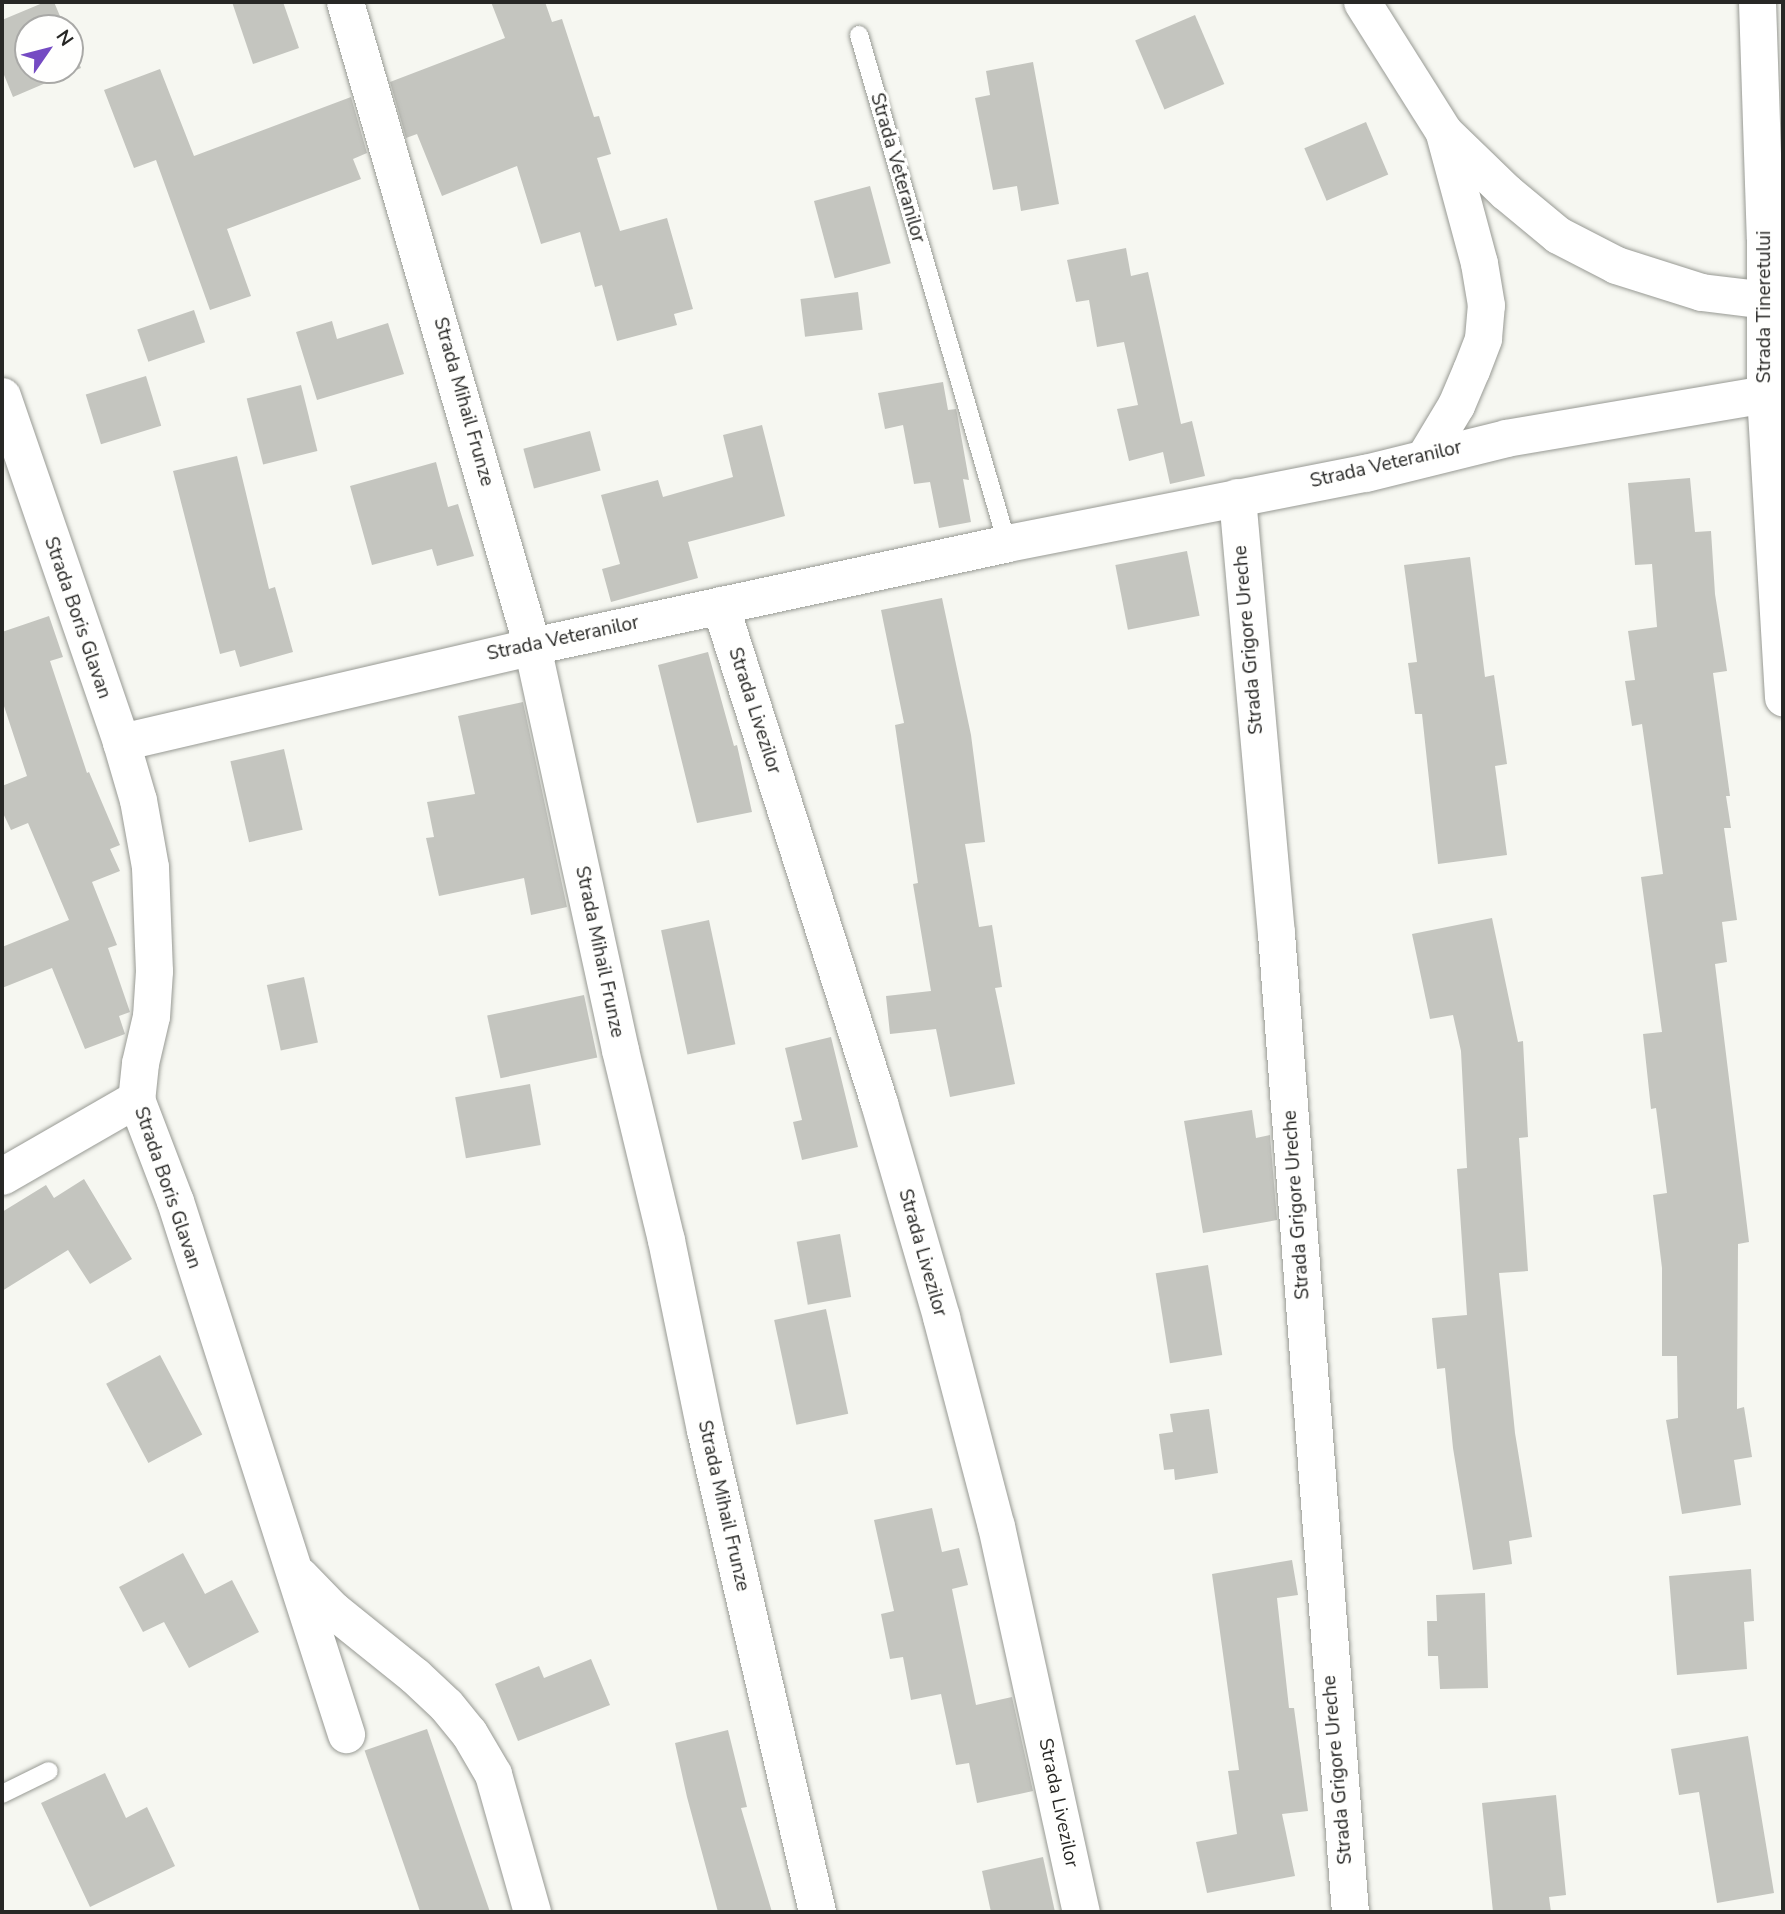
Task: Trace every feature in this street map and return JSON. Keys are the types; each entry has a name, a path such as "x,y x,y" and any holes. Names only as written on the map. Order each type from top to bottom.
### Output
{"street":[{"name":"Strada Mihail Frunze","path":"345,2 532,646 620,1050 666,1240 705,1430 817,1912"},
{"path":"1362,2 1444,132 1506,192 1559,235 1616,265 1701,292 1775,300"},
{"name":"Strada Tineretului","path":"1757,2 1775,300 1765,394 1783,697"},
{"path":"1424,458 1456,405 1471,370 1483,338 1486,305 1479,263 1444,132"},
{"name":"Strada Veteranilor","path":"121,743 532,646 1007,543 1365,473 1506,438 1765,394"},
{"name":"Strada Boris Glavan","path":"2,396 138,800 150,867 153,945 151,1016 140,1063 136,1099 175,1201 346,1734"},
{"name":"Strada Grigore Ureche","path":"1237,497 1283,1027 1321,1559 1350,1912"},
{"name":"Strada Livezilor","path":"720,605 879,1103 941,1317 999,1539 1081,1912"},
{"path":"2,1176 136,1099"},
{"name":"Strada Boris Glavan","path":"294,1569 333,1610 436,1695 469,1733 494,1774 532,1912"}],"lane":[{"name":"Strada Veteranilor","path":"859,35 1007,543"},
{"path":"2,1794 49,1771"}],"building":[{"path":"45,2 54,2 59,14 16,14"},
{"path":"232,2 283,2 299,48 253,64"},
{"path":"491,2 545,2 552,22 562,19 594,117 599,116 611,154 597,158 620,231 667,218 693,309 674,314 677,325 617,341 602,285 595,287 580,232 541,244 517,166 442,196 417,134 406,138 390,82 505,38"},
{"path":"14,15 14,84 43,84 13,97 2,70 2,20"},
{"path":"1195,15 1224,84 1164,109 1135,40"},
{"path":"1033,62 1059,204 1021,211 1017,186 993,190 975,98 990,95 986,71"},
{"path":"160,69 194,156 351,97 367,153 353,159 361,179 227,229 251,296 210,310 156,160 134,168 104,90"},
{"path":"1366,122 1388,174 1327,201 1304,148"},
{"path":"870,186 891,263 835,278 814,201"},
{"path":"1126,248 1131,276 1148,272 1181,424 1192,421 1205,476 1170,484 1163,452 1129,461 1117,409 1138,405 1124,342 1097,347 1089,300 1076,302 1067,260"},
{"path":"858,292 863,330 805,337 800,299"},
{"path":"194,310 205,342 148,362 137,330"},
{"path":"332,321 337,339 388,323 404,374 317,400 296,332"},
{"path":"146,376 161,426 101,444 86,394"},
{"path":"943,382 948,410 956,409 957,413 969,480 963,479 971,522 939,528 930,482 914,484 903,425 885,429 878,393"},
{"path":"301,385 317,451 263,465 247,399"},
{"path":"762,425 785,516 688,542 698,578 611,602 602,569 620,564 601,495 658,480 663,497 733,477 723,435"},
{"path":"590,431 601,471 534,488 523,449"},
{"path":"237,456 269,589 275,587 293,652 240,667 235,650 220,654 173,471"},
{"path":"436,462 448,507 458,504 474,556 437,566 432,549 372,565 350,486"},
{"path":"1690,478 1695,532 1711,531 1715,594 1727,671 1713,673 1730,796 1726,796 1731,828 1724,828 1737,920 1722,922 1727,962 1715,964 1749,1242 1738,1244 1737,1409 1744,1407 1752,1457 1734,1460 1741,1505 1682,1514 1666,1420 1678,1418 1677,1356 1662,1356 1662,1268 1653,1195 1667,1193 1656,1108 1651,1109 1643,1034 1662,1032 1641,877 1663,874 1642,724 1632,726 1625,681 1635,680 1628,631 1657,627 1652,564 1635,565 1628,483"},
{"path":"1187,551 1200,616 1128,630 1115,565"},
{"path":"1470,557 1485,677 1494,675 1507,764 1495,766 1507,855 1438,864 1422,714 1415,714 1408,663 1417,662 1404,565"},
{"path":"942,598 971,735 985,842 965,844 979,927 992,925 1002,987 995,988 1015,1084 950,1097 936,1029 890,1034 886,996 931,991 913,884 918,883 895,725 904,723 881,610"},
{"path":"49,616 63,657 50,661 87,773 89,772 120,845 110,849 120,871 92,882 117,945 108,948 130,1012 119,1016 125,1034 85,1049 52,968 2,988 2,947 69,920 28,823 11,830 2,811 2,786 27,776 2,700 2,632"},
{"path":"708,652 734,746 737,745 752,812 697,823 658,665"},
{"path":"523,702 567,907 531,915 524,878 439,896 426,838 434,837 427,802 475,794 458,716"},
{"path":"284,749 303,830 249,842 230,761"},
{"path":"1492,918 1518,1042 1523,1041 1528,1137 1519,1138 1528,1271 1499,1273 1515,1433 1532,1537 1509,1541 1512,1564 1473,1570 1453,1448 1445,1368 1437,1369 1432,1318 1467,1315 1457,1169 1467,1168 1461,1051 1453,1015 1430,1019 1412,934"},
{"path":"709,920 735,1044 687,1054 661,930"},
{"path":"304,977 318,1043 281,1050 267,985"},
{"path":"584,995 597,1058 500,1078 487,1016"},
{"path":"831,1037 858,1147 802,1160 793,1122 802,1120 785,1048"},
{"path":"530,1084 541,1145 466,1158 455,1097"},
{"path":"1252,1110 1256,1138 1270,1135 1277,1220 1203,1233 1184,1121"},
{"path":"84,1179 132,1259 90,1284 68,1250 2,1291 2,1212 46,1185 54,1198"},
{"path":"840,1234 851,1297 808,1305 797,1242"},
{"path":"1208,1265 1222,1355 1170,1363 1156,1273"},
{"path":"826,1309 848,1414 796,1425 774,1320"},
{"path":"160,1355 202,1434 148,1463 106,1384"},
{"path":"1209,1409 1218,1473 1175,1480 1174,1469 1164,1470 1159,1434 1173,1432 1170,1414"},
{"path":"932,1508 942,1552 959,1548 968,1585 952,1589 976,1705 1012,1697 1033,1791 977,1803 969,1763 956,1765 941,1694 911,1700 903,1657 890,1659 881,1614 894,1611 874,1520"},
{"path":"183,1553 205,1594 232,1580 259,1632 189,1668 164,1622 143,1632 119,1587"},
{"path":"1292,1560 1298,1595 1277,1598 1289,1708 1294,1708 1308,1811 1282,1814 1295,1876 1207,1893 1196,1842 1237,1834 1228,1771 1239,1770 1212,1574"},
{"path":"1751,1569 1754,1621 1744,1622 1747,1669 1677,1675 1669,1576"},
{"path":"1485,1593 1488,1688 1440,1689 1438,1656 1428,1656 1427,1621 1437,1621 1436,1595"},
{"path":"591,1659 610,1705 518,1741 495,1684 539,1666 544,1678"},
{"path":"427,1729 490,1912 420,1912 365,1750"},
{"path":"728,1730 747,1807 741,1808 772,1912 718,1912 687,1797 675,1743"},
{"path":"1748,1736 1774,1893 1717,1903 1699,1792 1679,1795 1671,1749"},
{"path":"105,1773 126,1818 147,1807 175,1866 90,1907 41,1803"},
{"path":"1556,1795 1566,1895 1549,1897 1551,1912 1493,1912 1482,1803"},
{"path":"1043,1857 1055,1912 991,1912 982,1871"}]}
